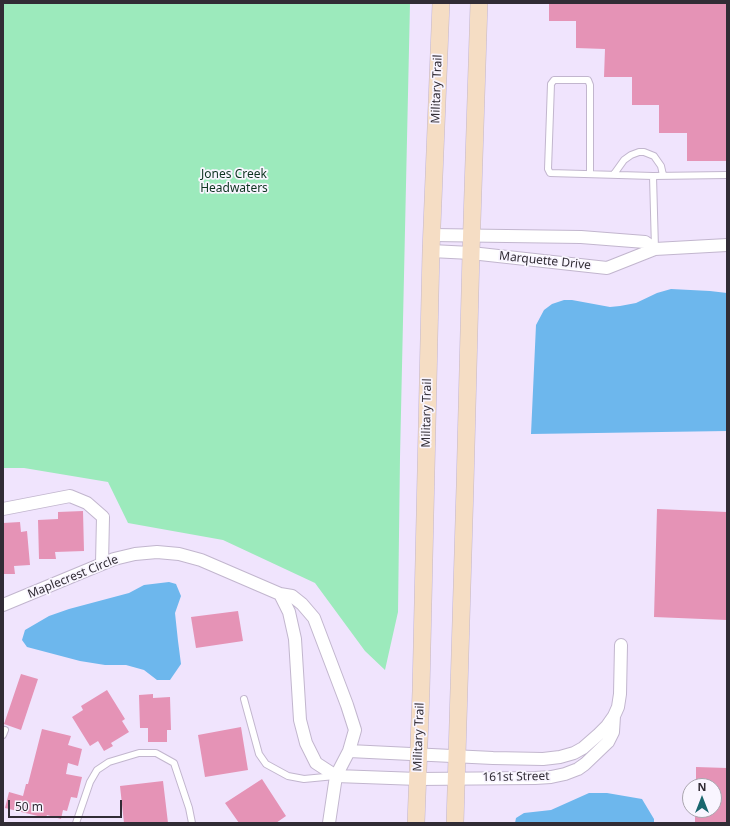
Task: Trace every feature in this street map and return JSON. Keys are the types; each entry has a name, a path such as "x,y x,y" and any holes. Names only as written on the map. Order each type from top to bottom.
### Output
{"main road":[{"name":"Military Trail","path":"416,823 421,691 432,243 441,3"},
{"path":"455,823 471,235 480,3"}],"street":[{"name":"Marquette Drive","path":"432,243 471,235 581,237 645,242 655,249"},
{"name":"Marquette Drive","path":"432,243 471,253 607,268 655,249 727,245"},
{"path":"3,510 70,496 86,503 103,517 102,563"},
{"name":"Maplecrest Circle","path":"3,605 102,563 135,554 157,552 179,554 201,560 280,594 292,596 302,604 314,618 355,730 349,751 336,776 329,823"},
{"path":"280,594 289,612 295,639 300,720 306,743 316,763 336,776 457,779"},
{"name":"161st Street","path":"457,756 543,759 560,757 583,748 607,726 618,707 620,694 621,645"},
{"name":"161st Street","path":"457,779 540,778 552,777 571,772 585,764 608,742 613,732 614,716"},
{"path":"349,751 457,756"}],"lane":[{"path":"590,174 590,85 588,80 554,80 551,84 548,169 550,173 653,176 727,175"},
{"path":"614,174 624,160 631,155 644,152 654,156 664,175"},
{"path":"653,176 655,249"},
{"path":"244,699 259,754 266,764 288,776 304,780 336,776"},
{"path":"76,823 90,782 97,770 109,762 139,753 156,752 174,763 189,808 192,823"}],"green space":[{"name":"Jones Creek Headwaters","path":"3,3 410,3 398,612 385,670 365,651 315,583 223,540 128,523 108,482 24,468 3,468"}],"water":[{"path":"671,289 727,293 727,431 531,434 536,325 544,310 552,304 564,300 572,300 610,307 620,306 636,303 657,293"},
{"path":"169,582 176,584 181,596 175,613 181,664 170,680 157,680 144,670 126,665 105,665 80,661 27,647 22,640 25,630 49,616 69,609 129,593 144,585"},
{"path":"589,793 607,793 642,799 654,819 654,823 515,823 516,818 524,813 551,810"}],"building":[{"path":"549,3 727,3 727,161 687,161 687,133 659,133 659,105 632,105 632,77 604,77 605,49 576,48 576,21 549,21"},
{"path":"657,509 727,512 727,620 654,617"},
{"path":"83,511 84,551 55,552 56,559 39,559 38,520 58,519 58,512"},
{"path":"20,522 21,532 27,531 30,565 14,566 15,574 3,574 3,523"},
{"path":"238,611 243,641 196,648 191,617"},
{"path":"21,674 38,679 21,730 4,724"},
{"path":"107,690 125,719 122,721 129,732 111,743 113,746 104,751 98,741 90,746 72,717 83,710 81,706"},
{"path":"153,694 153,698 170,697 171,730 167,730 167,742 148,742 148,728 140,728 139,695"},
{"path":"241,727 248,770 205,777 198,735"},
{"path":"42,729 71,736 68,745 82,749 78,766 68,763 66,774 82,777 77,798 71,797 67,811 63,810 61,819 47,815 46,818 5,808 9,792 23,796 26,784 28,784"},
{"path":"696,767 727,768 727,823 695,823 695,818 722,818 722,778 696,778"},
{"path":"262,779 286,816 276,823 239,823 225,803"},
{"path":"163,781 168,823 124,823 120,786"}]}
